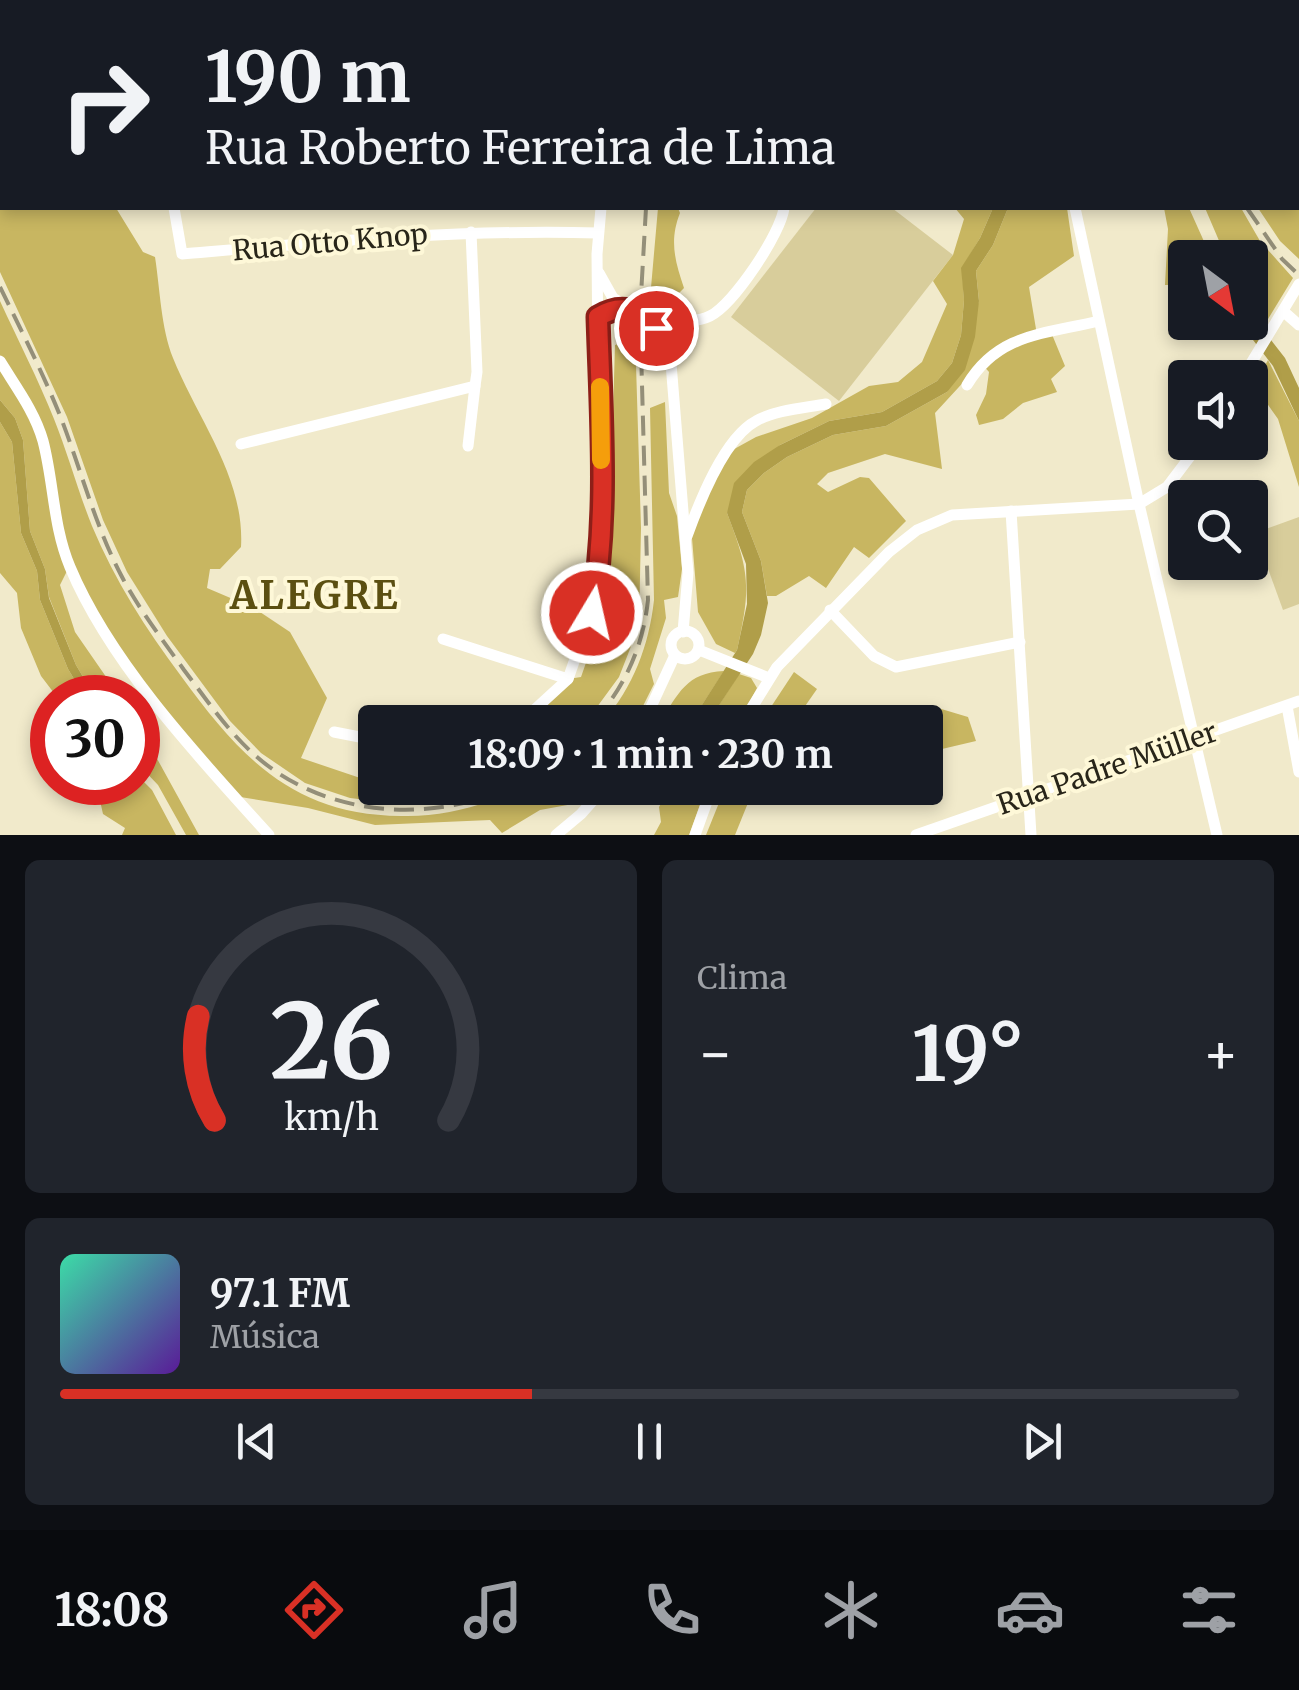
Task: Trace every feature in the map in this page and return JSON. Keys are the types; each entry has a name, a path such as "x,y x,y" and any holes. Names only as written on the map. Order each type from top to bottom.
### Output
{"street":[{"name":"Rua Otto Knop","path":"174,210 182,254 471,232 598,233"},
{"path":"540,705 568,679 592,613 600,557 601,210"},
{"path":"598,269 604,284 626,308 648,319 705,318 723,306 774,236 783,210"},
{"path":"1075,210 1216,835"},
{"path":"468,446 477,372 471,232"},
{"path":"1253,360 1299,284"},
{"path":"598,317 626,308"},
{"path":"1283,310 1299,325"},
{"path":"648,319 670,351"},
{"path":"677,320 670,351 688,573 683,632"},
{"path":"966,385 981,363 1001,346 1099,321"},
{"path":"0,361 31,410 43,441 56,519 70,566 99,622 129,669 269,835"},
{"path":"241,444 475,386"},
{"path":"686,540 704,492 734,442 754,421 826,404"},
{"path":"753,705 769,678 830,610 889,552 928,524 952,515 1139,504 1167,487 1187,460"},
{"path":"1011,511 1031,835"},
{"path":"830,610 874,656 896,667 1020,642"},
{"path":"675,655 691,658 698,650 698,638 683,632"},
{"path":"652,705 675,655 673,638 683,632"},
{"path":"443,638 568,679"},
{"path":"698,650 769,678"},
{"path":"1293,704 1299,772"},
{"name":"Rua Padre Müller","path":"916,835 1293,704"},
{"path":"334,732 358,737"},
{"path":"556,835 589,805"},
{"path":"695,835 706,805"}],"shaded area":[{"path":"0,210 117,210 143,252 155,257 169,346 228,473 240,522 241,547 220,569 210,569 207,588 254,608 290,632 327,698 301,758 358,777 358,799 305,783 261,753 230,721 167,636 127,572 103,520 67,417 0,272"},
{"path":"658,210 679,210 674,251 684,288 669,303 650,299"},
{"path":"814,210 895,210 953,255 839,401 731,317"},
{"path":"957,210 992,210 962,268 961,335 952,363 937,381 882,412 829,421 780,445 727,513 744,566 745,610 735,653 716,644 698,612 691,526 727,453 756,437 812,418 869,386 898,382 922,362 947,304 933,281 953,255 964,219"},
{"path":"992,210 1007,210 993,245 976,271 979,301 975,337 965,370 947,392 886,426 833,435 787,457 747,490 742,512 761,561 768,603 753,654 719,705 702,705 737,650 747,604 746,564 727,513 734,483 754,462 780,445 829,421 882,412 937,381 952,363 961,335 961,268"},
{"path":"1007,210 1067,210 1074,256 1029,287 1037,335 1051,332 1065,366 1051,379 1057,392 1023,403 1003,419 979,425 976,415 986,394 989,372 981,363 935,413 942,469 885,454 828,473 817,484 828,492 860,477 869,478 906,521 869,558 854,547 826,588 809,576 776,596 767,596 761,561 742,512 747,490 787,457 833,435 886,426 947,392 979,301 976,271 993,245"},
{"path":"1164,210 1190,210 1203,240 1168,240 1165,285 1168,229"},
{"path":"1206,210 1242,210 1259,240 1219,240"},
{"path":"1259,210 1299,210 1299,259 1280,241"},
{"path":"1268,250 1293,278 1268,319"},
{"path":"0,301 48,404 92,526 121,585 203,705 248,756 273,776 299,793 363,813 412,816 479,805 568,805 540,810 502,833 490,820 375,825 308,808 234,796 160,706 160,675 134,675 129,669 69,567 60,585 75,632 105,675 82,675 76,665 49,597 45,569 30,531 23,440 15,418 0,400"},
{"path":"632,321 635,332 641,528 639,626 619,677 598,705 540,705 568,679 581,677 602,617 608,583 615,345 626,342 622,325"},
{"path":"1268,336 1285,358 1299,388 1299,421 1273,366 1253,340 1268,340"},
{"path":"1268,360 1299,421 1299,487 1278,419 1268,405"},
{"path":"0,400 15,418 23,440 30,531 45,569 49,598 82,675 72,675 68,669 40,600 37,571 21,533 12,442 0,422"},
{"path":"665,402 669,493 677,516 682,569 678,597 664,600 666,618 650,669 654,684 644,705 616,705 644,650 654,600 650,408"},
{"path":"0,422 12,442 21,533 37,571 40,600 72,675 41,675 21,628 17,593 0,573"},
{"path":"1299,517 1299,604 1283,610 1268,569 1268,528"},
{"path":"724,671 702,705 672,705 692,680"},
{"path":"794,672 817,689 806,705 772,705"},
{"path":"739,674 751,678 757,688 748,705 719,705"},
{"path":"943,710 968,717 976,741 943,749"},
{"path":"160,764 199,835 186,835 160,789"},
{"path":"101,805 160,805 176,835 122,835 125,828 103,814"},
{"path":"700,805 689,835 654,835 661,822 659,807"},
{"path":"718,805 747,805 735,835 706,835"}],"railway":[{"path":"607,705 631,665 648,600 640,313 646,210"},
{"path":"1248,210 1282,259 1299,275"},
{"path":"0,287 54,401 112,556 143,611 218,715 257,757 314,792 358,804"},
{"path":"362,805 411,810 452,805"}],"slow traffic":[{"path":"600,387 601,460"}],"district":[{"name":"ALEGRE","path":"315,596"}],"route":[{"path":"592,613 602,518 598,317 626,308 640,313 656,328"}]}
